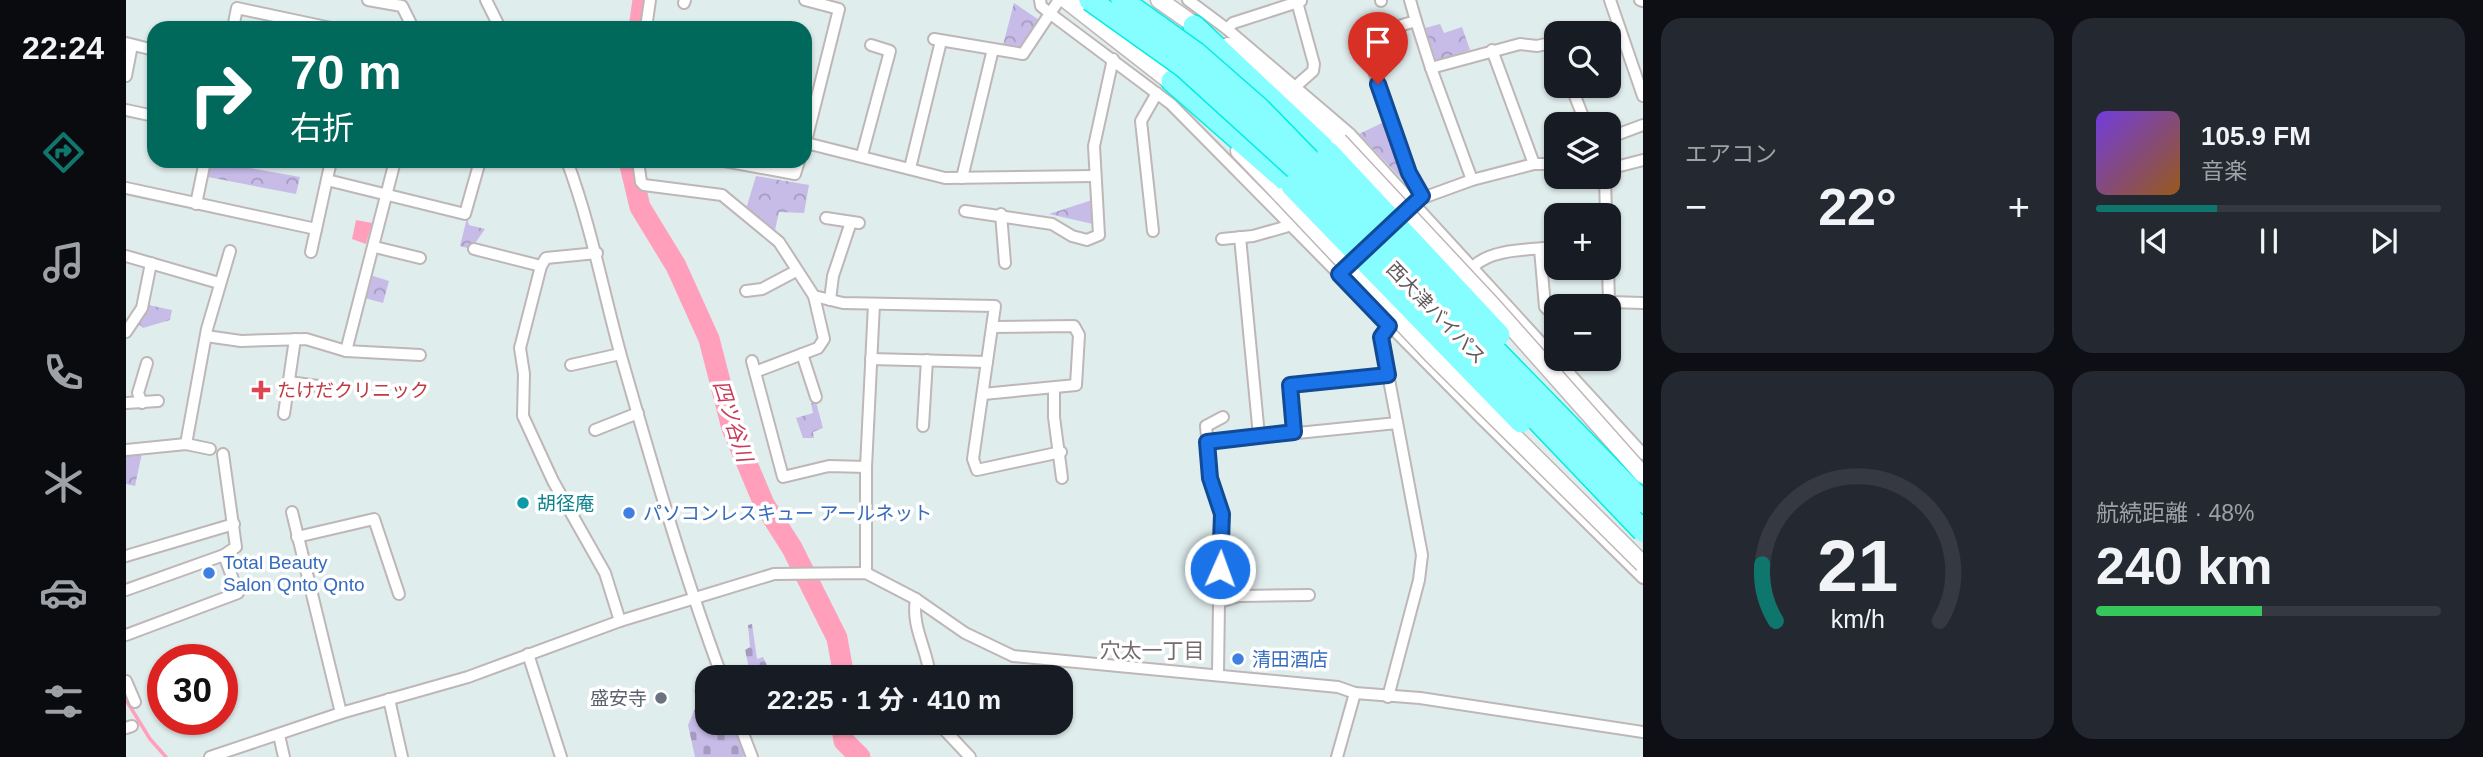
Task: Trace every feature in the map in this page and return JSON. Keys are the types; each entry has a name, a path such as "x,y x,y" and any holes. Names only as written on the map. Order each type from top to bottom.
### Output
{"highway":[{"name":"西大津バイパス","path":"1090,0 1184,67 1287,160 1643,531"},
{"name":"西大津バイパス","path":"1122,0 1196,53 1260,109 1643,502"},
{"path":"1194,26 1334,147 1643,502"},
{"path":"1164,87 1287,191 1643,540"}],"street":[{"path":"368,0 402,6 410,21"},
{"path":"486,0 496,21"},
{"path":"647,21 650,0"},
{"path":"805,0 839,9 812,104"},
{"path":"1040,0 1041,6 1052,15 1113,59 1164,87"},
{"path":"911,168 938,40 1023,54 1052,15 1059,0"},
{"path":"1066,0 1164,87 1389,326 1643,578"},
{"path":"1159,0 1194,26"},
{"path":"1188,0 1296,86 1418,199 1542,345 1643,454"},
{"path":"1410,0 1431,68 1472,180"},
{"path":"1610,0 1643,96"},
{"path":"1227,29 1233,23 1300,1 1314,64 1313,71 1296,86"},
{"path":"234,21 237,8 298,21"},
{"path":"1416,21 1364,36 1393,133 1418,199"},
{"path":"126,76 129,44 147,48"},
{"path":"1431,68 1520,44 1544,44"},
{"path":"862,155 890,51 871,45"},
{"path":"961,178 993,49"},
{"path":"1492,50 1534,164"},
{"path":"965,211 1000,214 1052,224 1087,240 1099,235 1094,146 1113,59"},
{"path":"1153,231 1141,121 1164,87"},
{"path":"126,110 147,114"},
{"path":"1621,133 1643,125"},
{"path":"812,145 862,155 945,178 1095,176"},
{"path":"1334,147 1494,307 1643,475"},
{"path":"1621,166 1643,160"},
{"path":"1339,274 1418,199 1472,180 1534,164 1544,164"},
{"path":"196,204 204,168"},
{"path":"311,252 330,168"},
{"path":"346,351 394,168"},
{"path":"327,180 465,214 478,168"},
{"path":"570,168 586,211 638,413 693,597 718,665"},
{"path":"639,168 640,183 644,185 722,195 779,242 814,296 824,339 818,348 753,367 783,477 829,466 866,467"},
{"path":"762,168 795,174 797,168"},
{"path":"126,188 316,229"},
{"path":"1287,191 1432,355 1643,564"},
{"path":"1000,214 1005,263"},
{"path":"826,218 855,222 834,276 830,300"},
{"path":"1222,239 1292,225"},
{"path":"1240,237 1257,334 1259,436"},
{"path":"374,247 420,258"},
{"path":"1474,266 1481,259 1544,248"},
{"path":"474,249 541,265"},
{"path":"1540,249 1544,295"},
{"path":"186,444 206,336 230,251"},
{"path":"597,253 546,258 541,265 520,348 524,374 523,416 554,481 605,573 620,621"},
{"path":"126,256 219,283"},
{"path":"126,332 142,308 151,263"},
{"path":"746,291 762,289 796,271"},
{"path":"1608,280 1609,302 1643,303"},
{"path":"814,296 874,304 995,306 973,459 977,470 1061,452"},
{"path":"866,573 866,467 874,304"},
{"path":"982,394 1076,385 1079,335 1073,326 992,327"},
{"path":"1388,697 1419,580 1422,555 1381,337 1389,326"},
{"path":"206,336 241,341 295,339 346,351 419,355"},
{"path":"284,414 295,339"},
{"path":"571,365 621,354"},
{"path":"802,354 816,397"},
{"path":"871,359 987,362"},
{"path":"923,426 928,360"},
{"path":"133,367 147,363 138,393 142,403"},
{"path":"1294,432 1290,385 1388,375"},
{"path":"289,382 318,386"},
{"path":"1054,389 1054,418 1061,452 1062,478"},
{"path":"126,403 158,401"},
{"path":"595,430 638,413"},
{"path":"1218,674 1219,601 1216,590 1222,514 1210,478 1206,426 1223,417"},
{"path":"1207,442 1398,423"},
{"path":"126,450 186,444 210,449"},
{"path":"126,590 224,555 236,547 223,454"},
{"path":"292,512 341,713"},
{"path":"297,537 374,519 399,594"},
{"path":"126,556 233,524"},
{"path":"126,635 238,593 224,555"},
{"path":"216,756 341,713 468,677 693,597 774,574 798,573 866,573 916,599 965,633 1013,656 1338,687 1355,693 1420,698 1643,732"},
{"path":"1219,601 1239,596 1309,595"},
{"path":"916,599 914,613 917,634 929,665"},
{"path":"528,654 561,757"},
{"path":"126,681 135,702"},
{"path":"1337,757 1355,693"},
{"path":"389,699 402,757"},
{"path":"279,735 284,757"},
{"path":"744,735 752,757"},
{"path":"949,735 970,757"}],"green space":[{"path":"1014,3 1039,20 1022,50 1003,45"},
{"path":"1440,24 1444,33 1462,27 1470,50 1436,61 1425,28"},
{"path":"1386,121 1415,193 1359,134"},
{"path":"210,168 250,168 300,177 296,194 208,177"},
{"path":"756,176 809,185 804,213 779,212 775,230 746,209"},
{"path":"1092,200 1093,224 1049,214"},
{"path":"467,218 469,225 485,229 471,249 460,246"},
{"path":"370,275 389,281 383,303 365,298"},
{"path":"148,305 172,310 170,320 143,328 138,324"},
{"path":"816,402 823,428 813,432 814,438 803,438 796,418 813,413 811,403"},
{"path":"142,453 135,486 126,484 126,455"},
{"path":"752,624 757,659 763,657 767,665 748,665 745,650 750,647 748,625"},
{"path":"695,709 695,735 738,735 745,754 743,757 695,757 688,725"}],"shaded area":[{"path":"356,220 372,223 366,244 352,239"}],"waterway":[{"name":"四ツ谷川","path":"640,21 643,0"},
{"name":"四ツ谷川","path":"631,168 640,207 676,266 709,339 732,428 764,504 792,548 837,638 842,665"},
{"path":"126,700 150,739 166,757"},
{"name":"四ツ谷川","path":"843,735 844,741 860,757"}],"place":[{"name":"たけだクリニック","path":"261,390"},
{"name":"胡径庵","path":"523,503"},
{"name":"パソコンレスキュー アールネット","path":"629,513"},
{"name":"Total Beauty Salon Qnto Qnto","path":"209,573"},
{"name":"清田酒店","path":"1238,659"},
{"name":"盛安寺","path":"661,698"}],"district":[{"name":"穴太一丁目","path":"1152,650"}],"route":[{"path":"1220,569 1222,514 1210,478 1207,442 1294,432 1290,385 1388,375 1381,337 1389,326 1339,274 1422,196 1409,173 1393,133 1378,84"}]}
